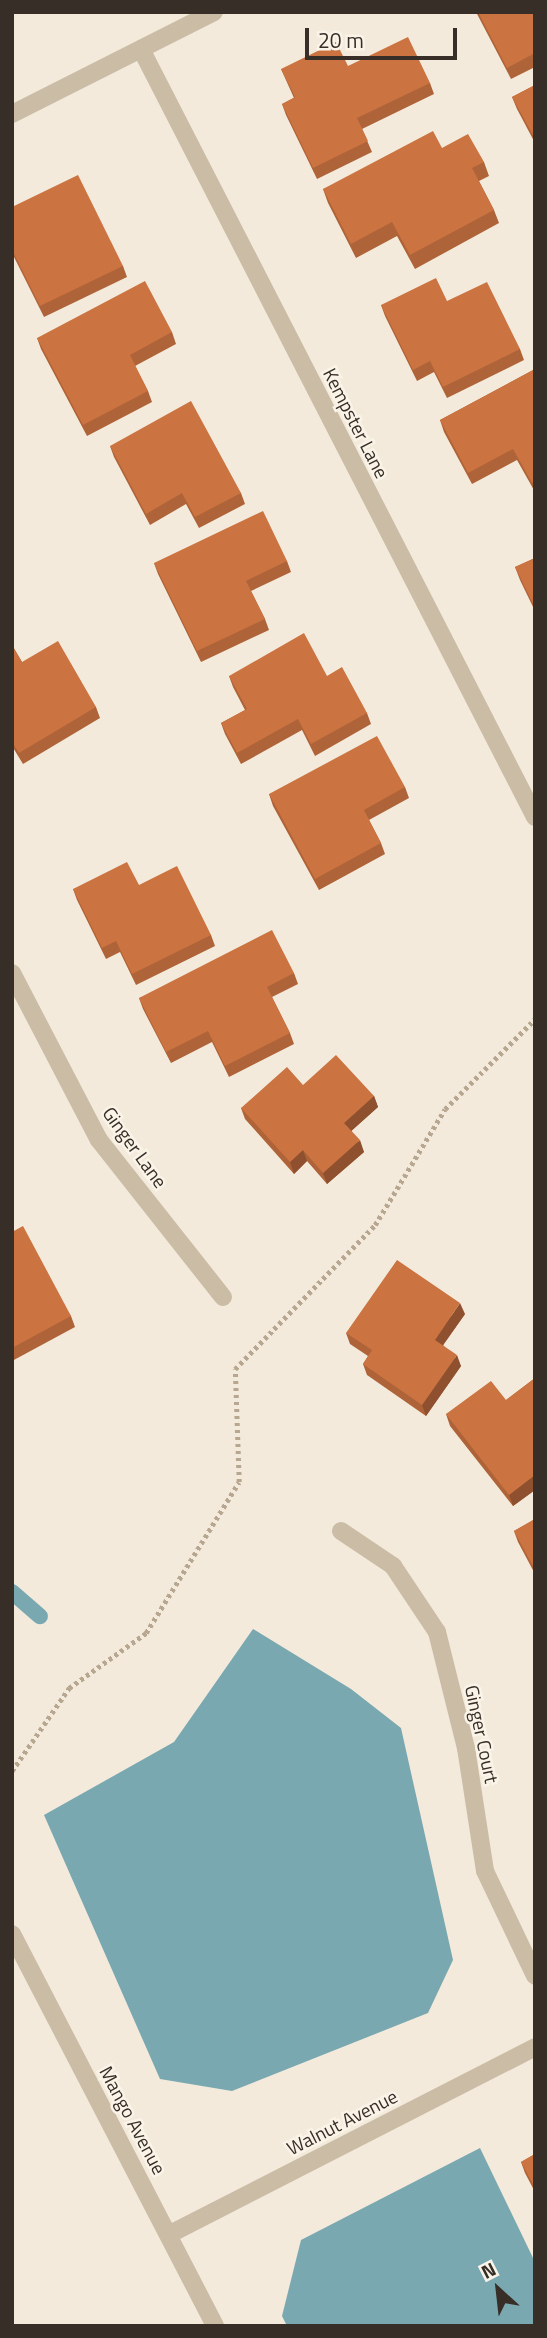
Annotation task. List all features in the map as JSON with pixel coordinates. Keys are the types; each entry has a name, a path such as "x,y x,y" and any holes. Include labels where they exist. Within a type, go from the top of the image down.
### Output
{"street":[{"path":"12,114 214,12"},
{"name":"Kempster Lane","path":"141,49 535,817"},
{"name":"Ginger Lane","path":"12,973 99,1140 223,1297"},
{"name":"Ginger Court","path":"341,1531 393,1566 437,1632 466,1748 485,1871 535,1976"},
{"name":"Mango Avenue","path":"12,1934 170,2234 215,2326"},
{"name":"Walnut Avenue","path":"170,2234 535,2047"}],"path":[{"path":"12,1770 69,1688 146,1633 239,1482 235,1369 375,1225 445,1109 535,1019"}],"water":[{"path":"253,1629 351,1689 401,1728 453,1960 428,2013 232,2091 160,2079 44,1815 174,1742"},
{"path":"480,2148 535,2262 535,2326 287,2326 282,2316 301,2240"}],"building":[{"path":"478,12 535,12 535,53 507,68"},
{"path":"408,37 430,83 357,118 368,141 313,168 282,104 295,97 281,69 336,42 348,66"},
{"path":"535,85 535,139 512,97"},
{"path":"433,131 442,148 468,134 484,162 472,168 494,210 410,255 392,222 351,244 323,189"},
{"path":"78,175 123,266 40,306 12,250 12,207"},
{"path":"436,278 447,301 487,282 520,349 443,387 430,361 413,370 381,305"},
{"path":"145,281 172,332 130,355 148,391 83,425 37,338"},
{"path":"535,369 535,482 532,483 513,449 468,473 440,420"},
{"path":"191,401 241,493 195,517 182,493 146,514 110,446"},
{"path":"263,511 287,561 246,581 265,619 197,651 154,563"},
{"path":"535,558 535,608 515,567"},
{"path":"304,633 327,676 342,667 367,713 311,744 298,719 237,753 221,723 247,709 229,676"},
{"path":"58,641 96,707 19,753 12,742 12,645 22,662"},
{"path":"377,736 405,787 364,810 381,843 315,879 269,794"},
{"path":"127,862 139,885 177,866 211,935 132,974 116,941 102,948 73,889"},
{"path":"272,930 294,973 267,987 290,1033 225,1066 208,1031 166,1052 139,998"},
{"path":"336,1055 374,1096 344,1123 360,1140 323,1173 303,1150 290,1162 241,1108 287,1067 303,1085"},
{"path":"23,1226 71,1316 12,1348 12,1232"},
{"path":"397,1260 460,1303 435,1340 457,1355 422,1405 363,1364 372,1350 346,1333"},
{"path":"535,1378 535,1475 509,1495 446,1414 491,1381 506,1400"},
{"path":"535,1519 535,1570 514,1531"},
{"path":"535,2154 535,2188 521,2162"}],"waterway":[{"path":"12,1592 40,1616"}]}
